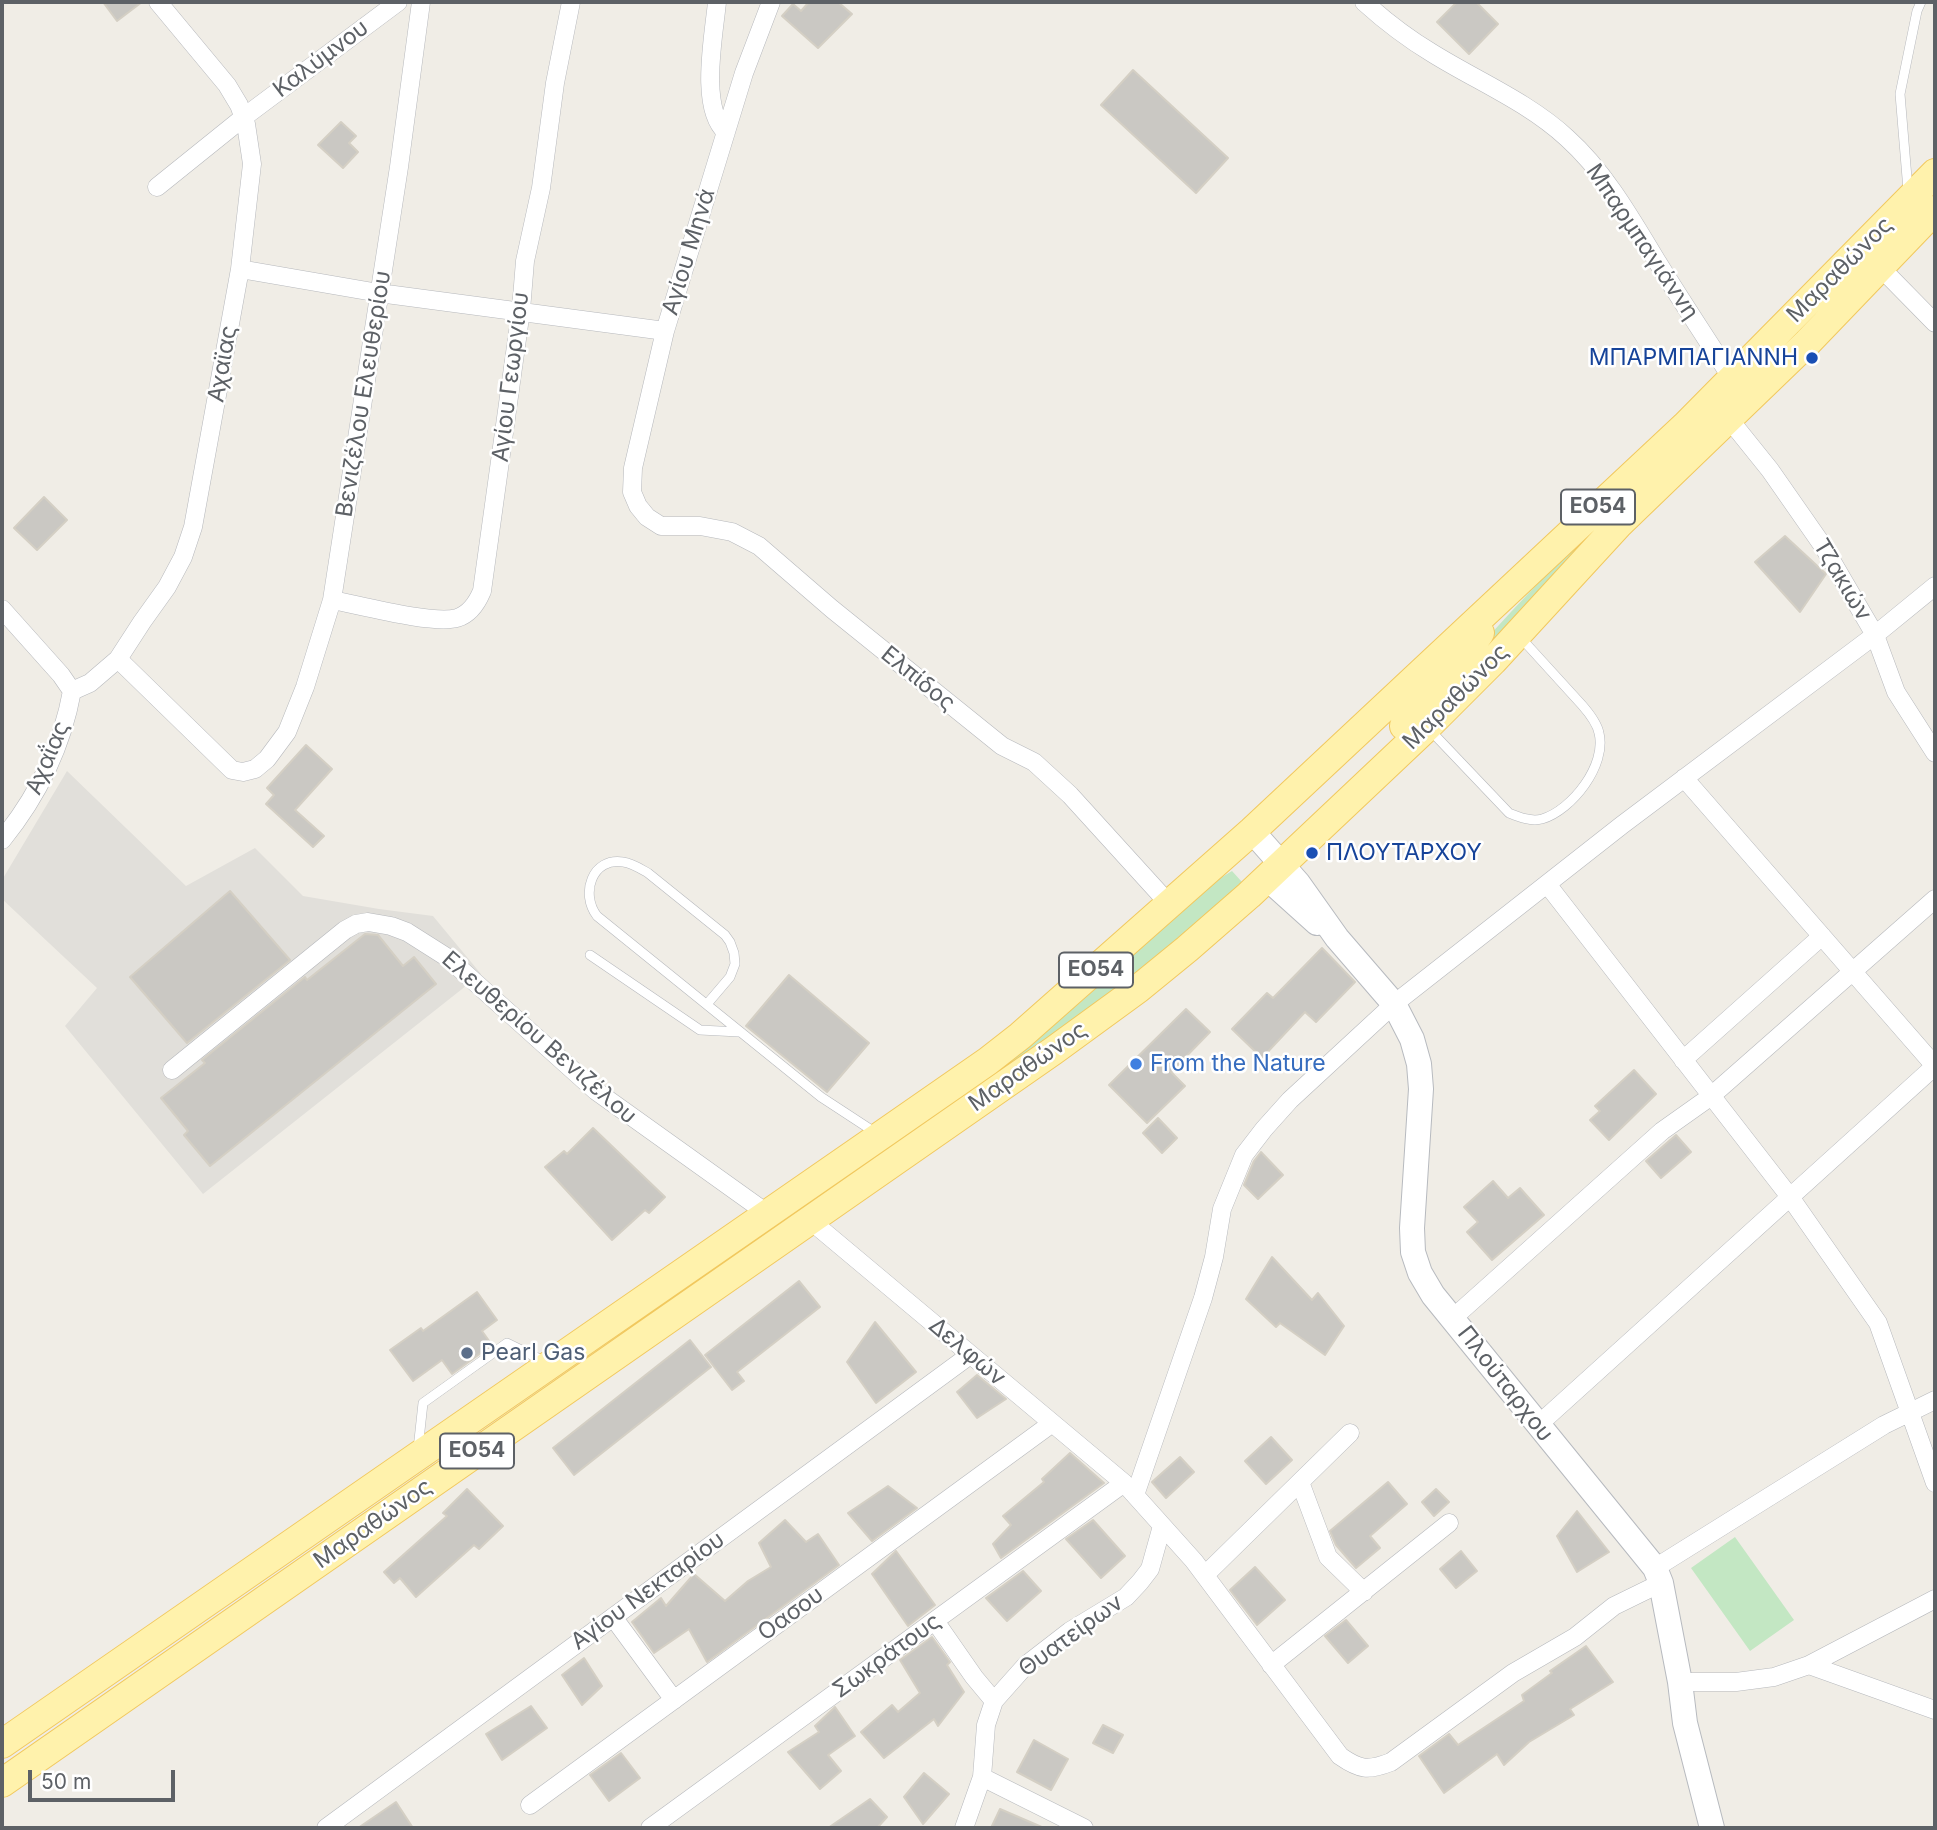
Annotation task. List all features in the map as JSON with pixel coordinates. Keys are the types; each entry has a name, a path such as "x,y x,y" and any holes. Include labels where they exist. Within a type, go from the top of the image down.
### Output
{"main road":[{"name":"Μαραθώνος","path":"2,1783 811,1221 1129,996 1187,949 1267,856 1504,594 1732,380 1935,173"},
{"name":"Μαραθώνος","path":"2,1744 988,1061 1170,905 1267,856 1427,727 1518,634 1618,525 1729,419 1935,210"},
{"path":"2,1721 33,1723"}],"street":[{"name":"Καλύμνου","path":"156,187 244,117 398,2"},
{"name":"Βενιζέλου Ελευθερίου","path":"118,659 227,766 243,772 255,769 267,759 287,732 305,687 332,600 399,167 421,2"},
{"name":"Αγίου Γεωργίου","path":"332,600 440,620 463,616 476,603 482,591 526,261 541,188 555,83 571,2"},
{"path":"717,2 711,95 715,117 726,132"},
{"name":"Αγίου Μηνά","path":"638,506 632,492 631,477 665,331 744,73 771,2"},
{"name":"Μπαρμπαγιάννη","path":"1364,2 1422,47 1495,88 1548,122 1567,138 1586,158 1632,220 1732,380"},
{"name":"Αχαϊας","path":"70,700 118,659 172,580 190,536 240,269 252,164 244,117 227,85 161,3"},
{"path":"1880,267 1935,323"},
{"path":"240,269 379,293 665,331"},
{"name":"Τζακιών","path":"1729,419 1770,470 1824,546 1875,635 1896,692 1935,753"},
{"name":"Ελπίδος","path":"638,506 647,517 661,526 713,528 732,532 759,546 832,609 1002,746 1034,762 1070,795 1170,905"},
{"path":"1130,1489 1203,1298 1214,1257 1222,1209 1244,1155 1290,1100 1394,1004 1935,586"},
{"path":"2,609 61,675 70,700"},
{"name":"Αχαΐας","path":"2,840 32,799 49,766 70,700"},
{"path":"1538,1425 1935,1066 1684,778"},
{"name":"Πλούταρχου","path":"1267,856 1316,905 1337,938 1394,1004 1412,1039 1421,1076 1413,1252 1425,1283 1658,1576 1680,1682 1685,1723 1712,1828"},
{"path":"1548,884 1790,1198 1878,1322 1935,1483"},
{"path":"1452,1318 1662,1130 1710,1097 1935,899"},
{"name":"Ελευθερίου Βενιζέλου","path":"172,1070 345,930 368,922 391,926 407,932 448,958 596,1091 768,1214"},
{"path":"1683,1060 1822,936"},
{"name":"Δελφών","path":"811,1221 1130,1489 1205,1575 1340,1756 1355,1767 1380,1766 1391,1762 1513,1673 1575,1637 1614,1606 1884,1425 1935,1400"},
{"name":"Αγίου Νεκταρίου","path":"326,1828 970,1355"},
{"name":"Οασου","path":"530,1805 1051,1424"},
{"path":"1205,1575 1350,1433"},
{"path":"1300,1482 1328,1557 1364,1592"},
{"name":"Σωκράτους","path":"650,1828 935,1621 1130,1489"},
{"path":"1271,1665 1449,1523"},
{"name":"Θυατείρων","path":"964,1828 982,1777 986,1725 994,1701 1026,1665 1070,1631 1133,1590 1150,1569 1162,1526"},
{"path":"1680,1682 1735,1682 1774,1677 1809,1665 1935,1599"},
{"path":"613,1617 674,1700"},
{"path":"935,1621 974,1678 994,1701"},
{"path":"1809,1665 1935,1710"},
{"path":"982,1777 1084,1828"}],"lane":[{"path":"1908,201 1900,94 1921,2"},
{"path":"1427,727 1509,813 1525,819 1540,820 1558,811 1577,794 1595,769 1601,750 1599,732 1582,705 1518,634"},
{"path":"707,1004 730,978 735,964 734,953 725,935 637,867 622,862 608,863 595,873 589,884 588,901 597,916 821,1097 880,1136"},
{"path":"590,955 700,1030 739,1032"},
{"path":"418,1456 423,1403 507,1343 551,1364"}],"shaded area":[{"path":"67,771 186,886 255,848 303,896 433,916 481,974 203,1194 65,1026 97,988 2,899 2,880"}],"green space":[{"path":"1594,528 1597,532 1445,696 1441,692 1477,649 1534,587"},
{"path":"1232,871 1242,882 1157,959 994,1077 992,1073 1082,1001 1212,883"},
{"path":"1735,1537 1794,1620 1750,1651 1691,1568"}],"building":[{"path":"103,2 142,2 117,21"},
{"path":"809,2 838,2 852,14 818,48 782,16 793,4 801,11"},
{"path":"1457,2 1476,2 1498,24 1469,54 1437,22"},
{"path":"1133,70 1228,158 1196,193 1101,105"},
{"path":"341,122 356,136 349,143 358,152 343,168 318,145"},
{"path":"44,497 67,520 37,550 14,528"},
{"path":"1785,536 1826,574 1800,612 1755,562"},
{"path":"306,745 332,769 295,810 324,836 313,847 266,804 274,795 267,788"},
{"path":"230,891 290,960 187,1043 130,977"},
{"path":"365,934 378,935 403,966 414,957 436,984 210,1166 184,1135 188,1131 161,1098 205,1063 202,1060 305,977 307,980"},
{"path":"1322,948 1355,982 1316,1022 1305,1012 1262,1058 1232,1029 1267,993 1273,998"},
{"path":"789,975 869,1043 827,1092 746,1026"},
{"path":"1186,1009 1210,1032 1171,1072 1185,1086 1147,1123 1109,1085"},
{"path":"1634,1070 1656,1094 1609,1140 1590,1120 1600,1111 1595,1106"},
{"path":"1158,1118 1177,1138 1162,1153 1143,1133"},
{"path":"593,1128 665,1197 649,1213 645,1210 612,1240 545,1167 564,1151 567,1154"},
{"path":"1676,1135 1691,1152 1661,1178 1646,1161"},
{"path":"1261,1152 1283,1175 1258,1199 1244,1185 1254,1161"},
{"path":"1493,1181 1508,1198 1520,1188 1544,1215 1492,1260 1467,1232 1478,1222 1464,1207"},
{"path":"1272,1257 1312,1300 1318,1293 1344,1326 1325,1355 1280,1323 1276,1327 1246,1299"},
{"path":"799,1281 820,1307 737,1372 744,1381 732,1390 705,1355"},
{"path":"477,1292 497,1320 482,1331 492,1345 452,1374 442,1360 413,1381 390,1350 421,1328 423,1331"},
{"path":"875,1322 916,1372 876,1403 847,1362"},
{"path":"690,1340 711,1367 574,1475 553,1448"},
{"path":"977,1375 1006,1399 977,1418 957,1392"},
{"path":"1271,1437 1292,1460 1266,1484 1245,1461"},
{"path":"1070,1453 1104,1483 1001,1558 993,1544 1011,1525 1003,1516 1044,1482 1042,1479"},
{"path":"1180,1457 1194,1472 1166,1498 1152,1482"},
{"path":"1388,1482 1407,1504 1370,1536 1380,1548 1356,1568 1336,1545 1330,1531"},
{"path":"888,1486 917,1508 872,1541 848,1513"},
{"path":"467,1489 503,1526 479,1549 474,1545 416,1597 400,1578 394,1583 384,1572 447,1516 443,1513"},
{"path":"1436,1489 1449,1502 1434,1516 1422,1502"},
{"path":"1577,1511 1609,1552 1577,1572 1557,1536"},
{"path":"785,1520 806,1542 818,1534 839,1565 707,1662 689,1629 654,1653 632,1622 661,1598 666,1606 694,1574 725,1601 748,1581 771,1567 759,1543"},
{"path":"1093,1520 1125,1556 1101,1578 1066,1539"},
{"path":"896,1551 935,1605 908,1626 872,1574"},
{"path":"1461,1551 1477,1571 1456,1588 1440,1569"},
{"path":"1255,1567 1285,1600 1257,1625 1230,1590"},
{"path":"1023,1571 1041,1591 1007,1621 986,1598"},
{"path":"1346,1620 1368,1646 1348,1663 1325,1636"},
{"path":"932,1637 950,1662 947,1665 964,1692 938,1726 934,1719 884,1758 861,1732 892,1705 898,1712 920,1693 900,1660"},
{"path":"1586,1646 1613,1682 1570,1709 1574,1715 1529,1742 1504,1765 1497,1754 1444,1793 1419,1756 1449,1734 1458,1745 1524,1701 1522,1695"},
{"path":"584,1658 602,1686 582,1705 562,1675"},
{"path":"531,1706 547,1728 502,1760 486,1734"},
{"path":"835,1707 855,1736 828,1755 841,1771 820,1789 788,1752 819,1732 815,1726"},
{"path":"1103,1725 1123,1735 1113,1753 1093,1743"},
{"path":"1034,1740 1068,1759 1051,1790 1017,1772"},
{"path":"621,1753 640,1778 609,1801 590,1775"},
{"path":"924,1773 949,1794 923,1824 904,1797"},
{"path":"870,1799 887,1817 877,1828 828,1828"},
{"path":"396,1802 413,1828 358,1828"},
{"path":"1000,1809 1044,1828 991,1828"}],"place":[{"name":"ΜΠΑΡΜΠΑΓΙΑΝΝΗ","path":"1812,358"},
{"name":"ΠΛΟΥΤΑΡΧΟΥ","path":"1312,853"},
{"name":"From the Nature","path":"1136,1064"},
{"name":"Pearl Gas","path":"467,1353"}]}
